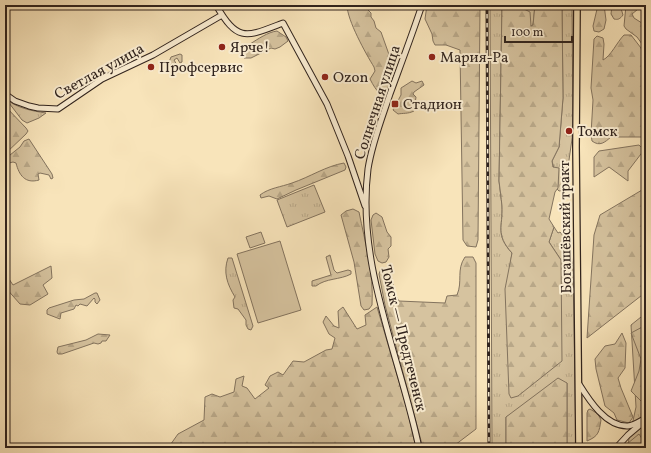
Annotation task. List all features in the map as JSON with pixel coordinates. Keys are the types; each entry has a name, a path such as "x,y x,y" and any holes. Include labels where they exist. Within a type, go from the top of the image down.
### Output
{"main road":[{"name":"Богашёвский тракт","path":"577,5 576,146 579,448"}],"street":[{"path":"216,5 231,28 237,32 245,34 260,32 283,24 327,104 348,156 366,209"},
{"name":"Солнечная улица","path":"366,209 371,154 384,112 422,5"},
{"name":"Светлая улица","path":"5,94 28,106 45,109 58,109 102,79 153,55 222,15"},
{"name":"Томск — Предтеченск","path":"366,209 374,270 381,306 419,448"},
{"path":"579,384 589,399 606,417 628,429 628,435"},
{"path":"579,401 585,398 589,399"},
{"path":"621,425 628,426 646,419"},
{"path":"616,448 646,419"}],"green space":[{"path":"347,5 363,5 371,13 371,17 376,28 381,32 392,63 387,71 390,80 388,87 385,93 381,95 370,79 375,71 374,67 353,28"},
{"path":"427,5 480,5 478,240 476,247 467,246 463,240 460,50 446,45 435,45 425,19"},
{"path":"490,5 502,5 499,181 502,206 501,230 503,241 512,253 510,266 561,260 549,242 554,227 570,244 573,270 576,448 567,448 567,383 506,417 506,448 492,448"},
{"path":"502,5 522,5 524,9 530,12 531,26 533,25 535,5 562,5 563,98 559,147 552,161 553,167 559,168 558,188 555,192 549,219 554,227 549,242 561,260 562,361 518,396 511,398 509,394 505,289 512,253 503,241 501,230 502,206 499,181"},
{"path":"522,5 535,5 533,25 530,26"},
{"path":"562,5 572,5 573,132 569,160 566,171 564,172 564,180 568,181 569,190 559,191 557,189 558,183 552,161 559,147 563,98"},
{"path":"598,5 604,5 606,20 604,29 599,32 594,31 593,26"},
{"path":"612,5 620,5 623,15 619,19 614,19 611,14"},
{"path":"626,5 643,5 632,14 634,18 645,25 646,45 642,44 637,37 624,26"},
{"path":"277,31 286,37 288,41 280,47 275,49 271,48 251,58 244,58 239,53 243,48 250,49 250,44 260,38"},
{"path":"624,35 631,35 641,48 643,55 646,71 644,91 646,97 646,117 644,118 646,124 646,134 642,137 611,137 598,144 592,141 591,134 593,100 591,88 594,39 597,36 603,38 603,60 609,55"},
{"path":"180,54 182,55 182,62 180,63 177,58 174,60 177,65 170,65 169,62 171,57"},
{"path":"412,81 416,83 422,81 424,85 413,94 416,97 414,111 398,114 393,110 401,95 401,88"},
{"path":"6,99 20,107 46,113 27,123 22,120"},
{"path":"5,106 28,131 5,154"},
{"path":"29,139 52,174 53,178 51,179 49,175 40,173 38,174 39,180 26,180 21,175 16,163 13,162 5,164 5,159 20,147 24,141"},
{"path":"639,145 644,150 628,171 628,181 609,167 594,177 594,157 599,151"},
{"path":"344,163 346,167 345,170 277,199 269,196 261,198 260,195 267,191 299,181 337,164"},
{"path":"314,185 325,212 287,227 277,200"},
{"path":"642,190 646,192 646,292 587,338 594,235 600,215"},
{"path":"353,209 359,212 372,282 372,305 369,309 364,310 361,306 354,262 341,215 346,211"},
{"path":"376,213 382,217 387,232 391,237 391,246 388,249 389,257 386,262 382,263 378,261 375,254 371,220 373,215"},
{"path":"564,217 569,220 569,233 566,234 563,226"},
{"path":"261,232 265,243 250,248 246,237"},
{"path":"280,241 301,310 258,323 237,254"},
{"path":"330,255 334,270 337,273 348,270 351,271 351,274 312,286 312,281 331,275 326,257"},
{"path":"465,257 473,257 476,263 476,429 451,448 423,448 385,305 379,274 381,269 388,269 399,301 445,303 447,296 457,295 460,285 461,266"},
{"path":"228,258 232,258 253,326 251,330 248,329 246,320 238,309 234,308 233,300 235,297 228,283 226,273"},
{"path":"51,266 52,278 43,285 48,294 30,305 20,304 5,287 5,273 13,285"},
{"path":"97,293 100,300 97,304 94,298 87,306 80,304 78,306 76,305 74,309 61,313 60,319 47,314 47,310 49,308 74,300 84,299"},
{"path":"343,307 357,329 366,325 365,315 377,307 407,409 416,448 168,448 178,434 204,420 205,397 212,394 220,397 234,392 236,379 244,376 242,386 247,388 255,399 269,388 265,385 270,376 278,372 283,375 293,361 304,362 326,350 332,349 335,338 329,334 323,322 326,316 334,326 339,328 338,311"},
{"path":"646,313 646,448 627,448 636,407 631,325"},
{"path":"646,325 645,409 642,402 631,391 639,371 641,359 631,333"},
{"path":"622,333 626,343 625,368 618,378 633,417 629,423 617,420 614,413 605,406 595,359 605,346 615,344"},
{"path":"98,334 110,335 106,341 102,341 98,344 94,343 62,354 58,354 57,352 58,347 86,340"},
{"path":"558,378 567,383 567,448 506,448 506,417"},
{"path":"590,409 598,414 601,420 598,433 587,441 587,413"},
{"path":"639,434 644,442 639,448 622,448"}],"railway":[{"path":"487,5 489,448"}],"place":[{"name":"Ярче!","path":"222,47"},
{"name":"Мария-Ра","path":"432,57"},
{"name":"Профсервис","path":"151,67"},
{"name":"Ozon","path":"325,77"},
{"name":"Стадион","path":"395,104"},
{"name":"Томск","path":"569,131"}]}
